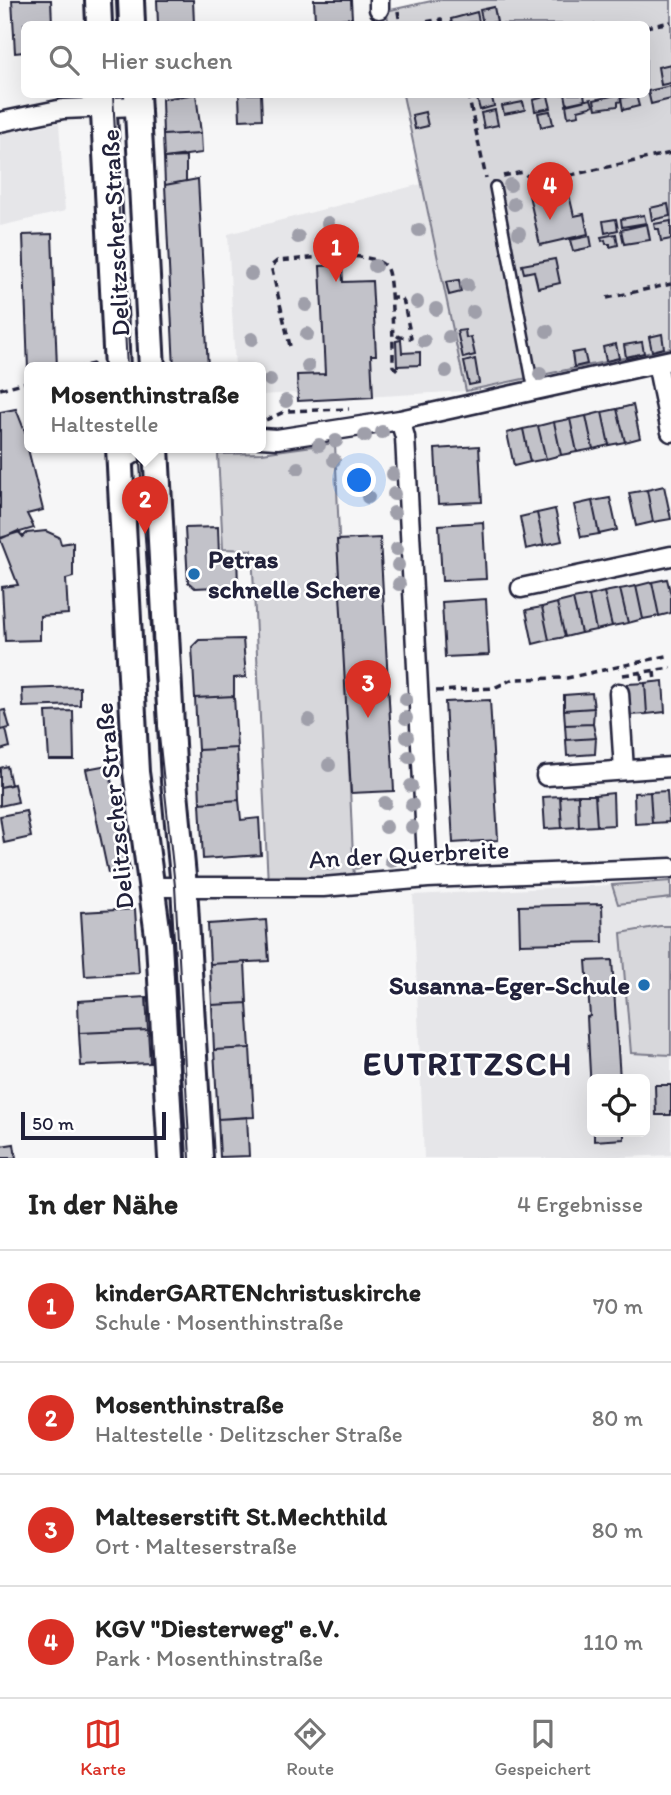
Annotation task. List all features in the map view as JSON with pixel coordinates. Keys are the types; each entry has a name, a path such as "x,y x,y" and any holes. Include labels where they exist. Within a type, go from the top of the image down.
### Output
{"main road":[{"path":"98,0 99,21"},
{"path":"131,0 132,21"},
{"name":"Delitzscher Straße","path":"137,100 152,362"},
{"name":"Delitzscher Straße","path":"103,101 117,362"},
{"path":"156,453 173,768 184,887 200,1158"},
{"name":"Delitzscher Straße","path":"119,456 135,758 159,943 171,1158"}],"street":[{"path":"0,122 103,101 137,100"},
{"path":"266,438 352,429 400,420 664,362 671,432"},
{"path":"400,420 405,437 428,878"},
{"path":"521,588 671,556"},
{"path":"617,677 624,770"},
{"path":"545,775 671,767"},
{"name":"An der Querbreite","path":"151,887 323,887 428,878 671,869"}],"lane":[{"path":"495,187 534,391"}],"path":[{"path":"650,26 671,22"},
{"path":"469,98 486,179 495,187 499,177 523,172 535,183 671,153"},
{"path":"290,346 271,266 277,261 360,256 378,260 386,268 393,366 401,373"},
{"path":"607,298 671,284"},
{"path":"390,298 401,298 404,303 411,338 399,337 392,332"},
{"path":"0,389 24,383"},
{"path":"266,421 286,411 349,408 352,429"},
{"path":"617,677 671,655"},
{"path":"431,691 495,688 513,679 617,677 671,668"},
{"path":"654,671 654,682"},
{"path":"641,673 642,683"}],"shaded area":[{"path":"436,0 671,0 671,348 466,391 404,98 650,98 650,21 388,21 386,11"},
{"path":"59,123 65,211 0,226 0,134"},
{"path":"421,184 466,391 298,401 297,393 266,395 266,362 235,362 228,234"},
{"path":"335,443 354,880 268,884 252,550 223,549 218,454 266,452"},
{"path":"671,881 671,898 618,904 612,885"},
{"path":"610,885 615,891 671,887 671,1155 603,1158 424,1158 413,895"},
{"path":"671,926 671,1055 631,1053 621,933"}],"building":[{"path":"12,0 51,0 52,21 21,21 21,52 15,53"},
{"path":"157,0 193,0 194,21 158,21"},
{"path":"314,0 351,0 352,18 315,21"},
{"path":"494,7 497,21 482,21 480,10"},
{"path":"477,12 479,21 451,21"},
{"path":"671,64 671,83 661,85 658,67"},
{"path":"671,86 671,99 651,104 650,91"},
{"path":"197,98 201,133 163,135 162,99"},
{"path":"239,98 261,98 262,119 240,120"},
{"path":"477,98 492,98 494,106 480,110"},
{"path":"548,98 551,108 535,111 533,100"},
{"path":"566,98 585,98 585,100 567,104"},
{"path":"621,98 621,101 618,106 596,109 594,100"},
{"path":"621,98 637,98 639,106 623,110"},
{"path":"591,99 593,105 578,110 579,115 568,117 566,105"},
{"path":"523,102 525,110 504,114 502,106"},
{"path":"495,110 498,125 484,128 481,113"},
{"path":"550,111 553,124 541,127 538,113"},
{"path":"425,112 428,126 415,129 412,115"},
{"path":"201,133 202,153 164,158 163,135"},
{"path":"186,157 186,181 165,185 164,158"},
{"path":"198,179 208,362 174,362 165,185"},
{"path":"567,186 574,216 584,214 588,234 540,245 529,195"},
{"path":"668,204 670,216 652,220 650,208"},
{"path":"644,215 646,223 622,227 621,219"},
{"path":"616,219 618,230 605,233 603,221"},
{"path":"671,221 671,239 661,241 659,229 655,229 654,224"},
{"path":"647,224 650,240 624,244 621,230"},
{"path":"52,234 57,362 28,362 23,235"},
{"path":"616,234 618,245 610,247 605,240 602,241 601,237"},
{"path":"590,236 592,247 573,251 570,240"},
{"path":"555,259 560,283 538,288 534,271 524,273 522,265"},
{"path":"342,265 343,282 372,281 376,355 371,355 373,397 298,401 297,375 325,374 320,266"},
{"path":"459,280 461,292 449,295 446,282"},
{"path":"465,330 466,338 471,337 475,355 463,358 457,331"},
{"path":"662,334 664,348 652,351 649,337"},
{"path":"401,340 402,353 420,352 420,365 397,366 396,341"},
{"path":"642,342 644,353 626,357 624,345"},
{"path":"616,344 619,358 606,361 603,347"},
{"path":"584,351 587,364 574,367 572,353"},
{"path":"475,359 479,383 469,385 464,362"},
{"path":"633,405 640,438 625,442 617,409"},
{"path":"16,409 24,429 24,453 29,453 43,510 27,514 34,528 0,538 0,412"},
{"path":"617,409 625,442 609,445 602,412"},
{"path":"602,412 609,445 593,449 586,416"},
{"path":"586,416 593,449 577,452 570,419"},
{"path":"570,419 577,452 561,455 554,422"},
{"path":"554,422 561,455 546,459 538,426"},
{"path":"538,426 546,459 530,462 523,429"},
{"path":"523,429 530,462 514,466 507,433"},
{"path":"479,446 482,502 438,504 435,449"},
{"path":"664,486 671,519 653,522 647,490"},
{"path":"647,490 653,522 636,526 629,493"},
{"path":"610,498 617,530 599,534 592,501"},
{"path":"592,501 599,534 581,537 574,505"},
{"path":"555,509 562,541 544,545 537,513"},
{"path":"537,513 544,545 526,549 520,517"},
{"path":"483,522 486,579 442,581 439,525"},
{"path":"218,527 219,555 237,555 238,586 195,588 188,582 185,528"},
{"path":"18,531 23,537 27,533 46,531 59,537 61,544 73,542 73,577 66,579 68,614 40,616 40,640 5,641 2,587 18,585 0,539"},
{"path":"380,538 394,791 351,793 337,540"},
{"path":"667,579 671,595 671,613 659,616 652,582"},
{"path":"652,582 659,616 643,619 636,586"},
{"path":"636,586 643,619 628,623 620,589"},
{"path":"620,589 628,623 612,626 604,592"},
{"path":"604,592 612,626 596,630 589,596"},
{"path":"589,596 596,630 581,633 573,599"},
{"path":"486,599 489,655 445,657 442,602"},
{"path":"573,599 581,633 565,637 557,603"},
{"path":"557,603 565,637 549,640 542,607"},
{"path":"542,607 549,640 533,644 526,610"},
{"path":"243,639 246,677 234,678 234,696 195,698 192,647 199,640"},
{"path":"663,681 665,712 647,714 645,683"},
{"path":"645,683 647,714 629,715 627,684"},
{"path":"80,687 80,705 23,707 22,689"},
{"path":"592,693 594,708 564,710 564,695"},
{"path":"234,696 237,748 198,750 195,698"},
{"path":"490,700 498,840 453,843 445,702"},
{"path":"594,708 593,724 565,725 564,710"},
{"path":"5,710 10,728 0,730 0,711"},
{"path":"73,711 74,760 49,760 46,712"},
{"path":"593,724 596,738 566,740 565,725"},
{"path":"6,729 10,747 0,750 0,730"},
{"path":"596,738 595,754 567,756 566,740"},
{"path":"237,748 239,800 200,803 198,750"},
{"path":"108,765 130,870 108,873 86,769"},
{"path":"7,766 11,785 0,787 0,768"},
{"path":"14,784 18,802 0,806 0,787"},
{"path":"667,791 669,822 652,823 650,792"},
{"path":"650,792 652,823 635,824 634,793"},
{"path":"613,793 614,825 597,826 595,795"},
{"path":"578,795 595,795 597,826 579,827"},
{"path":"578,795 579,827 562,828 560,796"},
{"path":"560,796 562,828 545,829 543,797"},
{"path":"239,800 241,820 259,818 261,855 203,859 200,803"},
{"path":"26,811 31,837 4,843 0,816"},
{"path":"602,904 603,942 520,944 519,906"},
{"path":"135,909 139,973 85,976 81,912"},
{"path":"266,920 269,961 210,964 208,924"},
{"path":"612,960 620,1074 590,1074 586,961"},
{"path":"245,962 247,1003 212,1005 210,964"},
{"path":"146,997 148,1030 79,1033 78,1001"},
{"path":"247,1003 250,1048 214,1050 212,1005"},
{"path":"148,1030 150,1063 81,1066 79,1033"},
{"path":"250,1048 254,1117 218,1119 214,1050"},
{"path":"655,1085 671,1085 671,1115 656,1115"},
{"path":"247,1117 249,1156 220,1157 218,1119"},
{"path":"594,1137 624,1137 624,1139 594,1141"},
{"path":"14,1144 16,1158 0,1158 0,1146"}],"tram line":[{"path":"116,0 117,21"},
{"path":"113,98 127,362"},
{"path":"139,453 157,717 175,886 190,1158"}],"place":[{"name":"KGV \"Diesterweg\" e.V.","path":"550,220"},
{"name":"kinderGARTENchristuskirche","path":"336,282"},
{"name":"Mosenthinstraße","path":"145,534"},
{"name":"Petras schnelle Schere","path":"194,574"},
{"name":"Malteserstift St.Mechthild","path":"368,718"},
{"name":"Susanna-Eger-Schule","path":"644,985"}],"district":[{"name":"EUTRITZSCH","path":"468,1063"}]}
